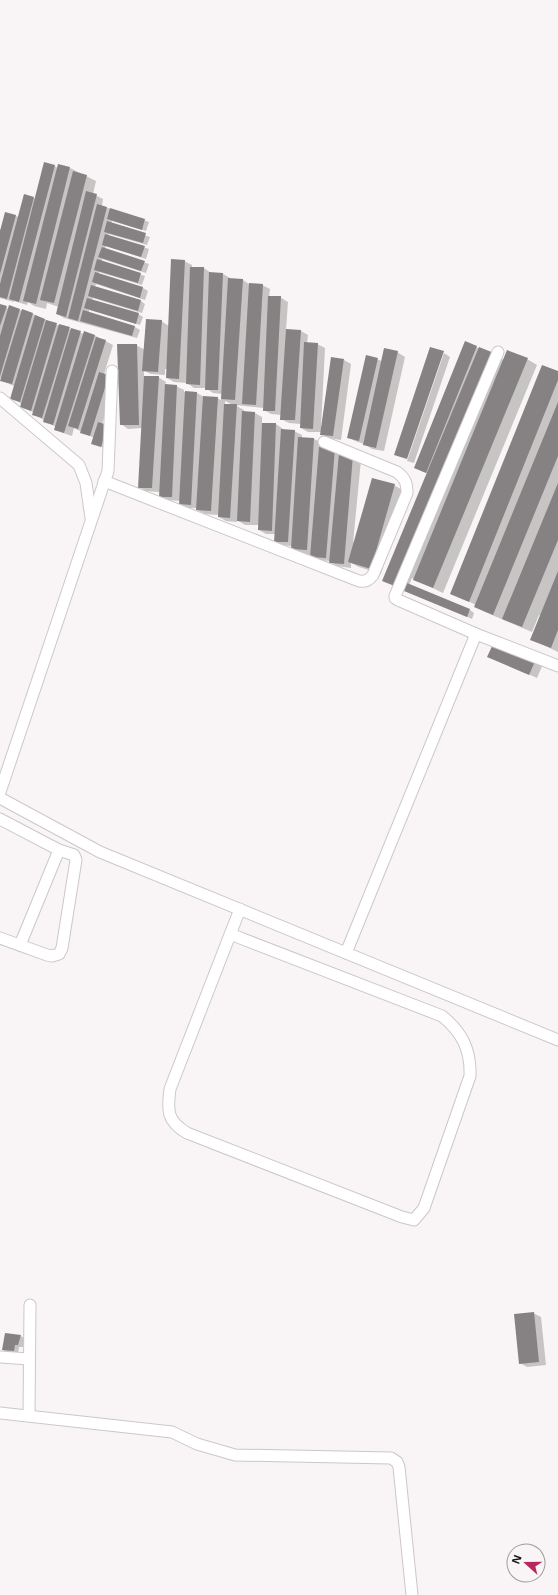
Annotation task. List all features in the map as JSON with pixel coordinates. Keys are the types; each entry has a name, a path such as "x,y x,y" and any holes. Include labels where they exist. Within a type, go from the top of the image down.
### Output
{"street":[{"path":"498,352 395,598 476,634 558,666"},
{"path":"0,792 104,481 108,461 112,371"},
{"path":"0,398 79,465 86,483 91,521"},
{"path":"104,481 364,582 369,580 373,575 407,493 407,484 404,477 397,472 324,442"},
{"path":"346,953 476,634"},
{"path":"0,798 100,852 558,1040"},
{"path":"0,819 59,850 74,855 76,860 62,952 52,956 0,938"},
{"path":"20,945 59,850"},
{"path":"230,934 442,1016 454,1025 466,1045 470,1063 470,1076 424,1208 414,1220 402,1217 187,1133 178,1128 170,1118 168,1105 170,1089 230,934 240,909"},
{"path":"29,1415 30,1305"},
{"path":"0,1357 29,1358"},
{"path":"0,1413 172,1432 197,1444 235,1455 391,1458 397,1462 400,1467 412,1595"}],"building":[{"path":"44,162 55,165 19,302 9,299"},
{"path":"58,164 70,167 36,304 23,301"},
{"path":"73,171 87,175 54,303 40,300"},
{"path":"86,191 97,194 66,317 56,314"},
{"path":"24,194 34,197 7,299 0,297 0,284"},
{"path":"97,204 107,207 78,321 68,318"},
{"path":"110,208 145,219 142,230 107,219"},
{"path":"5,212 16,215 0,274 0,231"},
{"path":"107,221 146,233 143,243 104,232"},
{"path":"105,234 145,246 141,257 102,245"},
{"path":"102,247 145,261 141,271 98,257"},
{"path":"97,259 141,273 138,283 94,270"},
{"path":"171,259 185,260 179,379 166,378"},
{"path":"190,267 204,267 200,385 186,384"},
{"path":"95,272 143,287 140,298 92,282"},
{"path":"209,272 223,273 218,390 205,390"},
{"path":"228,278 243,279 235,400 221,399"},
{"path":"249,283 263,284 256,405 242,404"},
{"path":"91,285 141,300 138,311 88,296"},
{"path":"268,296 281,296 275,411 263,411"},
{"path":"87,298 139,313 136,324 84,308"},
{"path":"0,304 7,306 0,326"},
{"path":"9,305 20,309 0,376 0,336"},
{"path":"22,309 33,313 12,384 0,381"},
{"path":"83,310 135,326 132,336 80,321"},
{"path":"35,315 45,319 20,402 10,399"},
{"path":"146,319 162,320 158,372 142,371"},
{"path":"46,320 57,323 31,411 20,407"},
{"path":"59,324 70,327 42,418 32,415"},
{"path":"71,328 81,331 53,425 43,422"},
{"path":"286,329 301,330 295,420 280,420"},
{"path":"84,331 95,335 64,433 54,430"},
{"path":"96,337 106,340 78,429 68,426"},
{"path":"465,341 477,346 426,473 414,468"},
{"path":"304,342 318,343 313,429 300,428"},
{"path":"117,344 137,344 139,425 120,425"},
{"path":"430,347 444,351 407,459 394,455"},
{"path":"479,347 494,353 397,587 382,581"},
{"path":"384,348 398,351 376,448 363,445"},
{"path":"507,350 528,358 433,588 413,580"},
{"path":"366,355 378,358 359,441 347,438"},
{"path":"331,357 344,359 333,436 320,435"},
{"path":"542,365 558,371 558,380 469,602 450,594"},
{"path":"99,372 109,375 90,436 80,433"},
{"path":"144,376 159,376 152,488 138,488"},
{"path":"165,384 177,385 172,497 159,497"},
{"path":"185,391 197,392 191,505 179,504"},
{"path":"203,396 218,397 211,511 196,510"},
{"path":"558,402 558,456 493,615 474,607"},
{"path":"224,404 237,404 230,518 218,517"},
{"path":"242,411 255,412 250,522 237,521"},
{"path":"98,422 108,425 101,447 91,444"},
{"path":"262,423 276,423 272,531 258,530"},
{"path":"281,429 295,430 288,542 274,542"},
{"path":"298,437 314,438 307,550 291,549"},
{"path":"319,447 335,448 326,558 310,557"},
{"path":"339,453 353,455 344,564 329,563"},
{"path":"372,478 395,484 371,569 348,562"},
{"path":"558,483 558,540 522,627 502,619"},
{"path":"558,571 558,630 551,648 530,640"},
{"path":"407,583 470,609 467,617 404,591"},
{"path":"494,642 536,659 529,675 487,657"},
{"path":"534,1312 539,1362 519,1364 514,1314"},
{"path":"5,1333 21,1335 18,1345 15,1345 14,1351 2,1350"}]}
